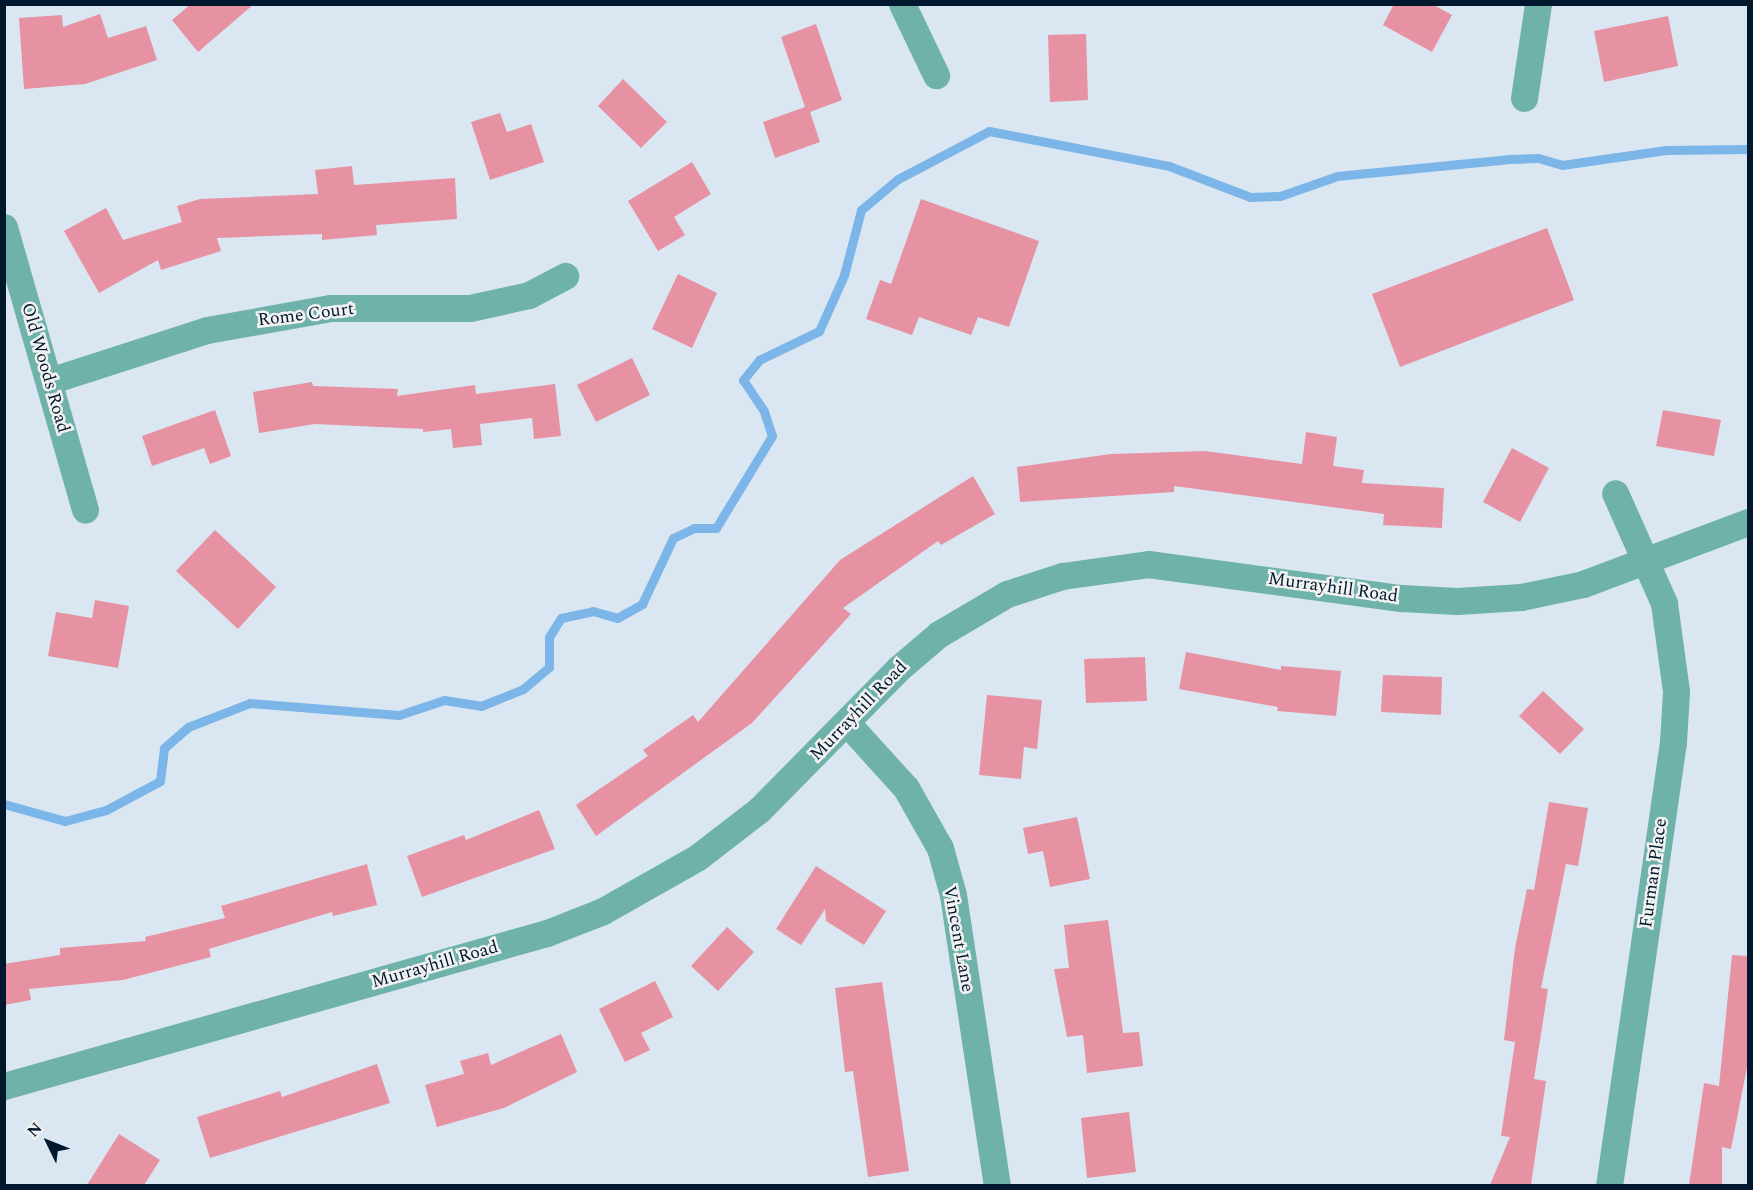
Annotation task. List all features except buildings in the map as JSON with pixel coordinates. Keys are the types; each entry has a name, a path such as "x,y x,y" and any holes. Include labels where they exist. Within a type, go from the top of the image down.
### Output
{"street":[{"path":"902,4 936,75"},
{"path":"1524,98 1538,4"},
{"name":"Old Woods Road","path":"4,227 85,510"},
{"name":"Rome Court","path":"49,381 207,330 331,308 470,308 529,295 565,276"},
{"name":"Furman Place","path":"1609,1185 1673,742 1676,691 1670,629 1646,563 1615,493"},
{"name":"Murrayhill Road","path":"4,1086 547,933 603,911 698,857 759,810 899,668 939,634 1007,594 1062,576 1119,566 1185,566 1401,598 1457,601 1521,597 1583,584 1646,563 1749,522"},
{"name":"Vincent Lane","path":"847,723 906,788 940,848 953,896 997,1185"}],"waterway":[{"path":"4,804 65,821 106,810 160,781 164,748 188,727 250,703 399,715 444,700 481,706 523,689 549,667 549,637 561,618 593,611 617,618 642,604 673,538 694,528 716,528 772,436 764,411 743,380 759,360 819,331 844,275 861,210 898,179 989,131 1169,166 1250,197 1280,196 1337,176 1510,159 1538,158 1562,165 1666,150 1748,149"}]}
